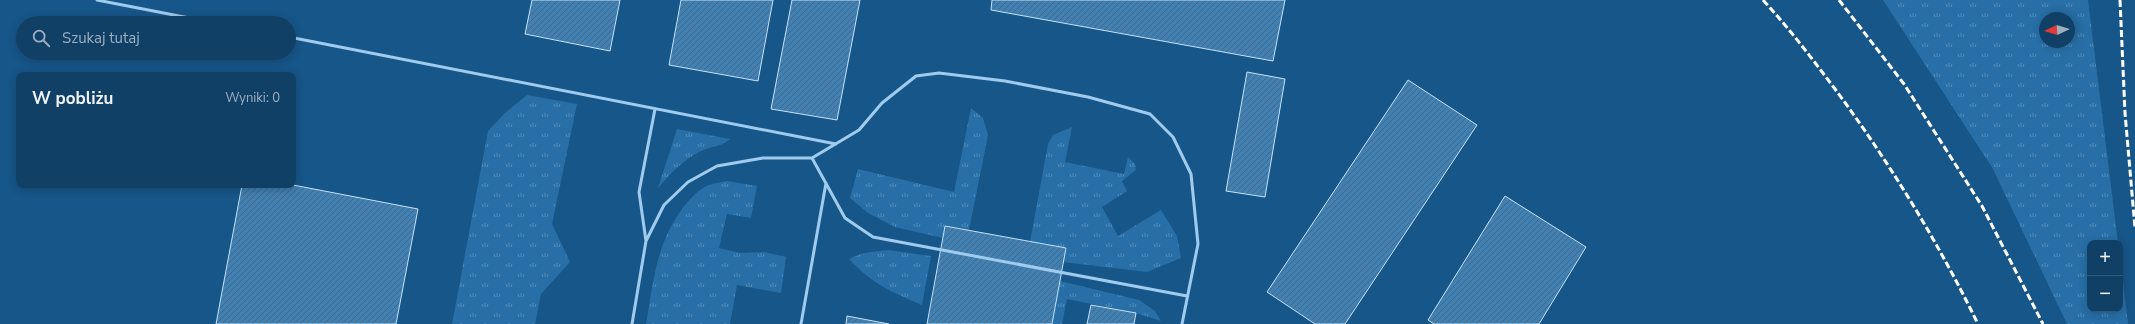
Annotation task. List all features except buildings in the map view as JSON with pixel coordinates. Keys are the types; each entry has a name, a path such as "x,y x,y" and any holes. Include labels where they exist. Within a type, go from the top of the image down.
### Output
{"lane":[{"path":"97,0 179,16"},
{"path":"296,38 836,144"},
{"path":"632,324 646,241 664,205 688,182 717,166 763,158 812,158 859,130 882,103 916,76 939,72 1005,81 1073,94 1150,114 1173,137 1191,174 1198,244 1182,324"},
{"path":"646,241 639,192 655,108"},
{"path":"812,158 845,218 873,237 1188,296"},
{"path":"801,324 826,183"}],"green space":[{"path":"1883,0 2088,0 2118,240 2087,240 2087,312 2123,312 2123,282 2128,324 2067,324 1993,169"},
{"path":"527,95 577,104 552,224 570,262 541,294 535,324 452,324 488,131 505,113"},
{"path":"971,108 983,118 988,135 969,230 943,238 895,227 868,213 850,198 858,169 954,192"},
{"path":"1072,127 1065,162 1124,174 1128,157 1135,164 1136,170 1122,181 1127,191 1102,207 1118,236 1161,210 1177,236 1181,258 1147,272 1063,262 1030,242 1048,144 1053,135"},
{"path":"677,129 730,139 724,144 705,149 689,158 658,188"},
{"path":"727,181 757,186 751,218 727,214 719,248 740,253 764,252 786,257 781,293 737,285 730,324 646,324 657,264 666,237 673,223 682,209 697,192 709,185"},
{"path":"888,250 931,256 922,305 900,296 874,281 849,259 863,253"},
{"path":"1060,281 1139,300 1155,311 1161,321 1136,313 1067,299 1062,324 1052,324"}],"railway":[{"path":"1763,0 1815,63 1873,142 1929,231 1978,324"},
{"path":"1839,0 1904,84 1982,206 2043,324"},
{"path":"2120,0 2125,113 2135,228"}]}
